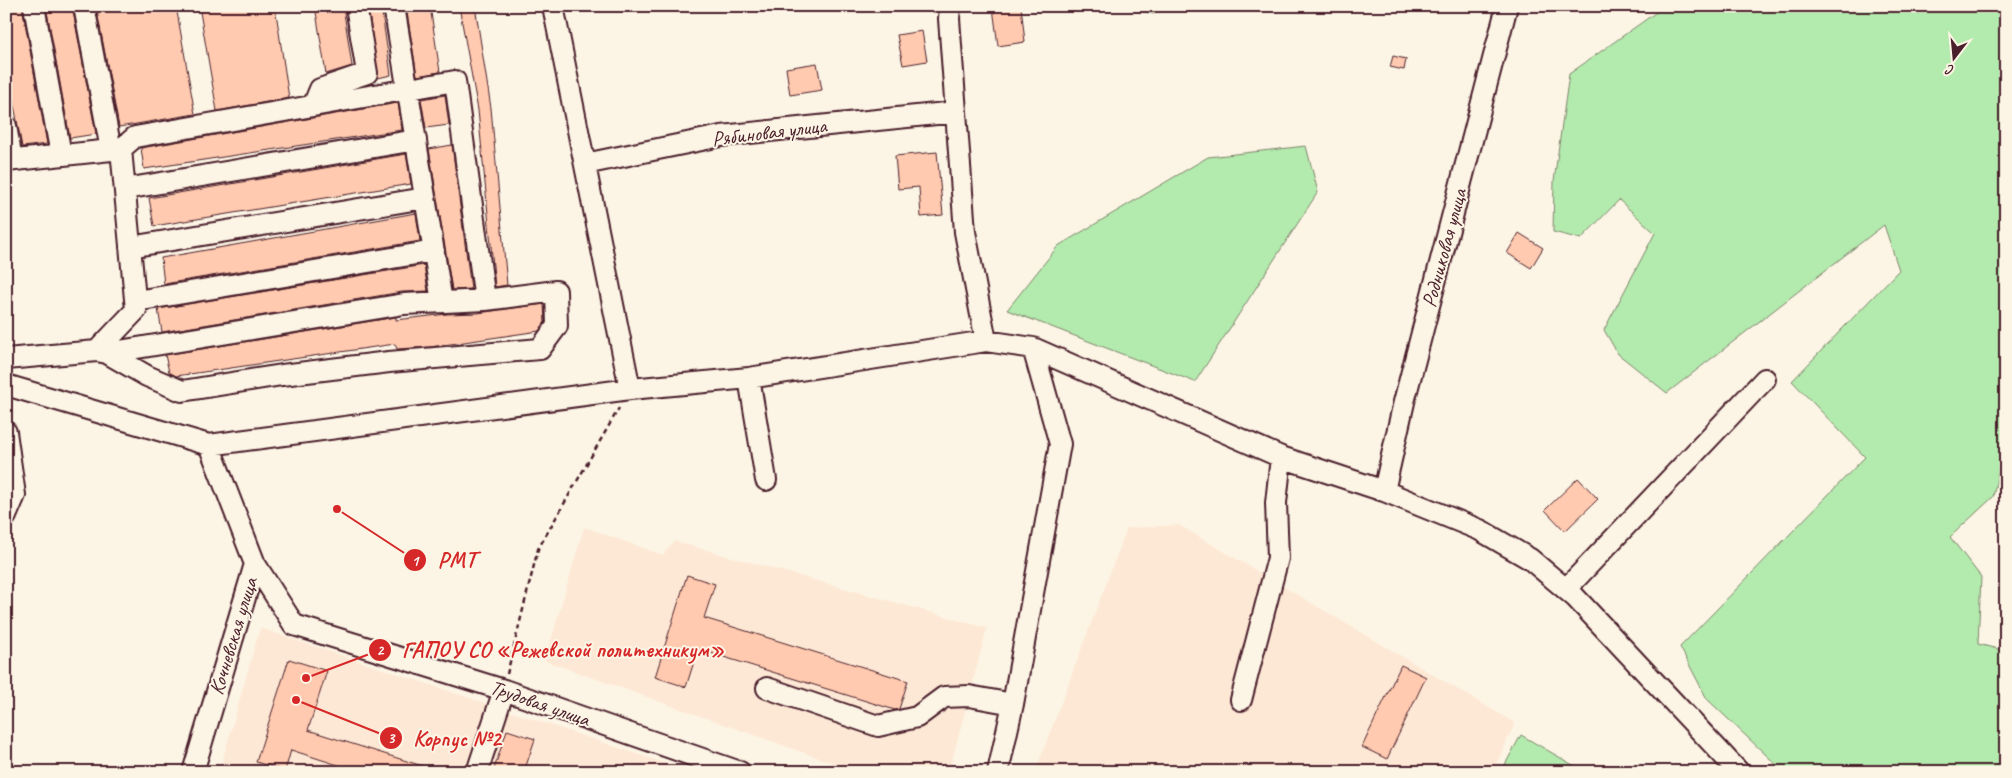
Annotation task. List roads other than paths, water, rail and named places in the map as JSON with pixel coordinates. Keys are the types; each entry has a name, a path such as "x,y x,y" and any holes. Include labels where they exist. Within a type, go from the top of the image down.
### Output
{"street":[{"path":"34,6 61,155"},
{"path":"84,6 125,189 136,301 136,310 102,352"},
{"path":"313,106 320,89 367,73 356,6"},
{"path":"394,6 442,302"},
{"path":"553,6 630,389"},
{"path":"950,6 948,19 965,232 986,341"},
{"name":"Родниковая улица","path":"1384,491 1404,402 1508,6"},
{"path":"6,126 9,160 116,150 135,137 455,81 485,300"},
{"name":"Рябиновая улица","path":"585,164 720,136 956,112"},
{"path":"125,189 416,140"},
{"path":"130,247 425,198"},
{"path":"136,301 434,251"},
{"path":"6,360 102,352 404,304 485,300 556,291 557,326 540,349 388,362 182,390 147,376 102,352"},
{"path":"6,385 209,445 630,389 749,378 986,341 1033,348 1281,457 1384,491 1480,530 1530,559 1566,589 1739,772"},
{"path":"998,772 1013,704 1060,444 1033,348"},
{"path":"749,378 766,480"},
{"path":"1566,589 1765,379"},
{"path":"6,432 15,496 6,516"},
{"name":"Кочневская улица","path":"192,772 255,564 209,445"},
{"path":"1241,700 1278,558 1276,503 1281,457"},
{"name":"Трудовая улица","path":"255,564 294,625 504,690 740,772"},
{"path":"767,688 878,726 917,717 944,696 969,696 1013,704"},
{"path":"477,772 504,690"}],"place":[{"name":"РМТ","path":"337,509"},
{"name":"ГАПОУ СО «Режевской политехникум»","path":"306,678"},
{"name":"Корпус №2","path":"296,700"}]}
